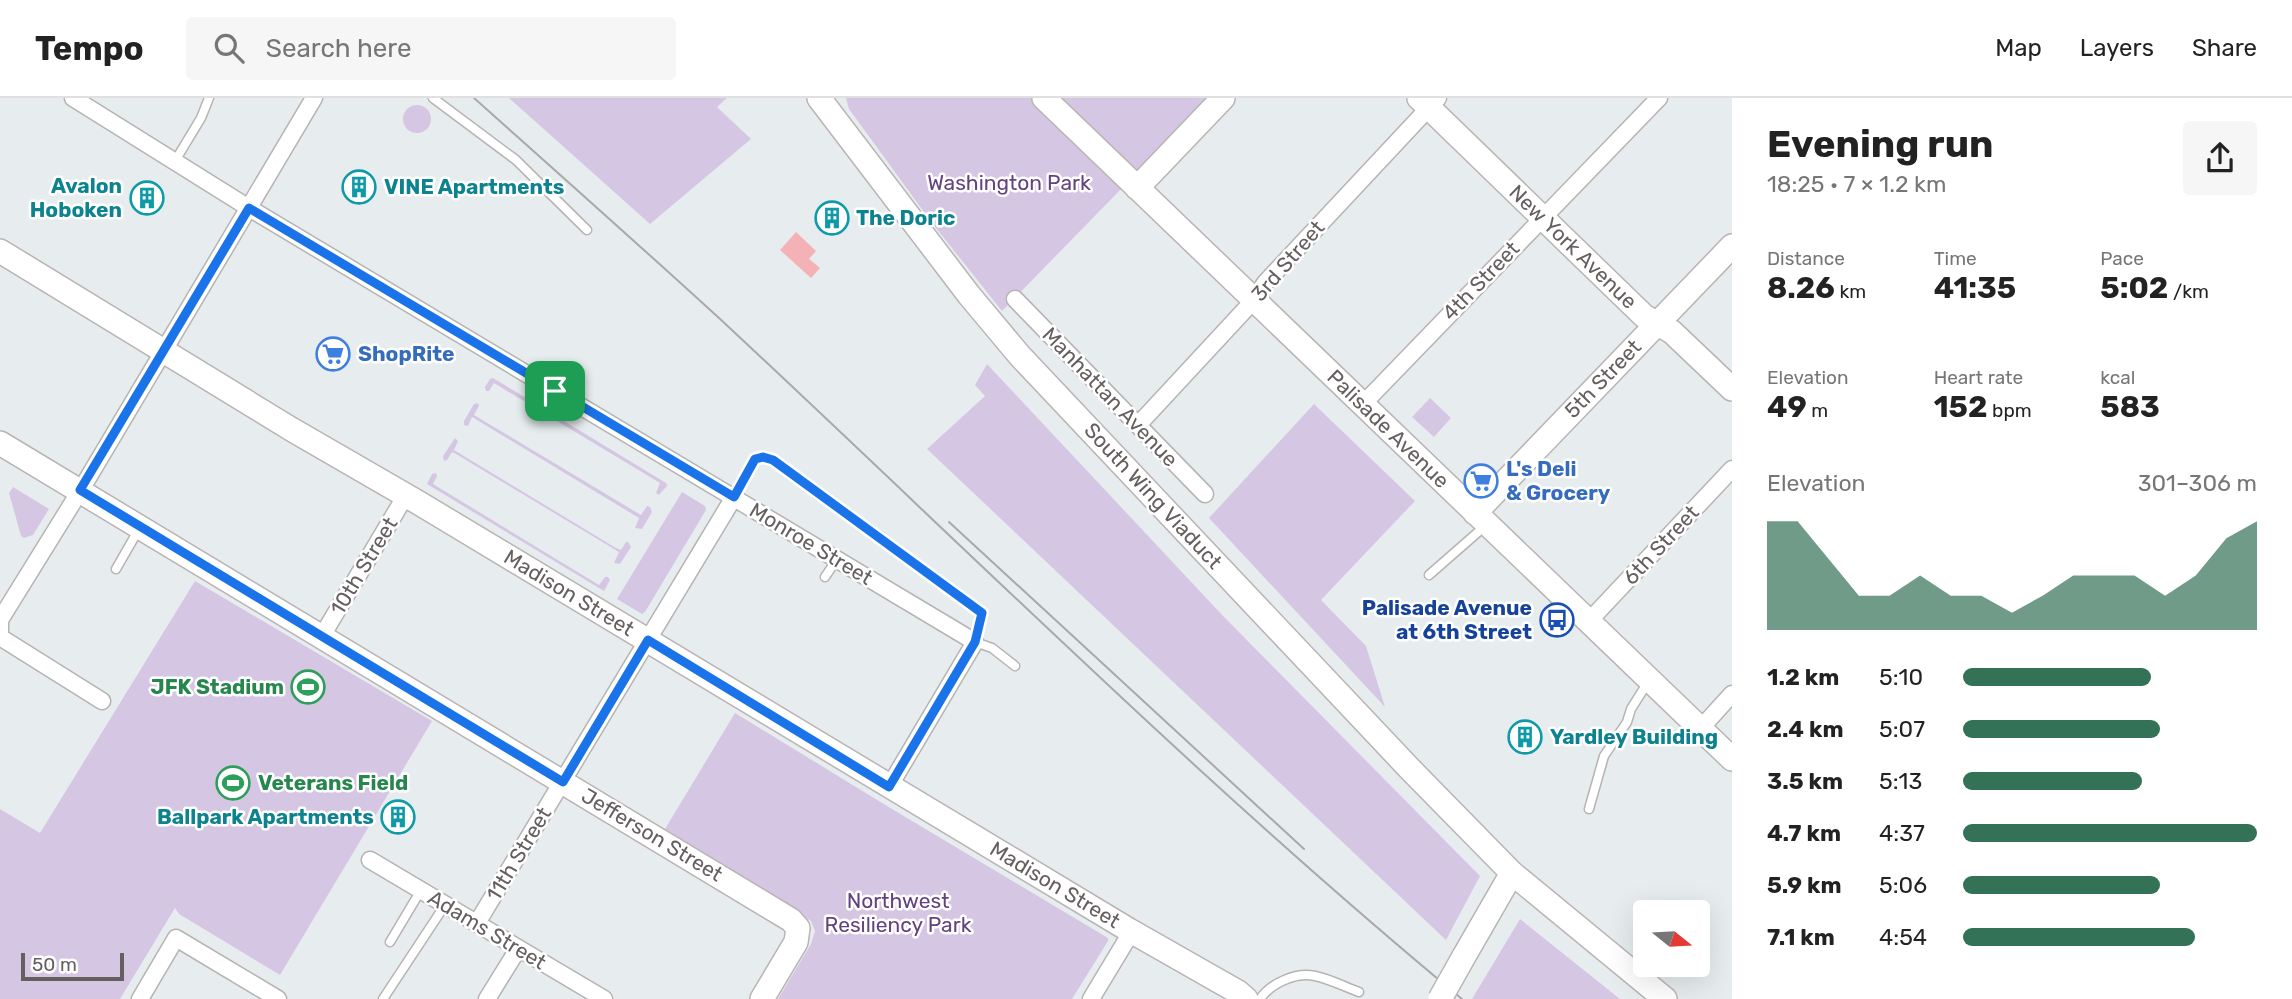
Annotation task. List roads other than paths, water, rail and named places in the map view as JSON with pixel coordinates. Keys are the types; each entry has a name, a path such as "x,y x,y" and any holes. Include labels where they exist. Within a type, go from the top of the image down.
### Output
{"street":[{"name":"Monroe Street","path":"73,98 249,208 975,642"},
{"path":"102,701 0,636 1,620 314,98"},
{"name":"South Wing Viaduct","path":"819,98 969,295 1020,356 1512,873 1657,992"},
{"name":"Palisade Avenue","path":"1044,98 1732,759"},
{"path":"1137,188 1223,98"},
{"name":"4th Street","path":"1363,404 1659,98"},
{"name":"New York Avenue","path":"1429,101 1542,218 1644,316 1672,332 1732,389"},
{"name":"3rd Street","path":"1138,425 1254,300 1265,283 1429,101"},
{"name":"5th Street","path":"1481,518 1657,323 1732,246"},
{"name":"Madison Street","path":"0,251 291,429 406,495 1246,999"},
{"name":"Manhattan Avenue","path":"1015,299 1205,494"},
{"name":"Jefferson Street","path":"0,443 791,920 798,928 796,942 762,999"},
{"name":"6th Street","path":"1590,621 1732,469"},
{"name":"10th Street","path":"322,636 406,495"},
{"name":"11th Street","path":"477,923 734,497"},
{"path":"889,787 975,642"},
{"path":"1700,728 1732,694"},
{"name":"Adams Street","path":"370,860 604,999"},
{"path":"1440,999 1512,873"},
{"path":"1091,999 1132,931"},
{"path":"140,999 176,938 278,999"},
{"path":"487,999 518,949"}],"lane":[{"path":"175,162 201,118 209,98"},
{"path":"433,98 516,160 587,230"},
{"path":"734,497 755,459 763,457 773,460 982,613 975,642 992,648 1015,666"},
{"path":"1429,575 1481,518"},
{"path":"116,569 140,526"},
{"path":"825,577 837,559"},
{"path":"1589,809 1604,756 1627,722 1630,709 1650,679"},
{"path":"390,942 421,890"},
{"path":"383,999 445,905"},
{"path":"1260,999 1266,990 1282,980 1313,975 1359,992"}],"tram line":[{"path":"474,98 719,318 1271,835 1462,999"},
{"path":"949,522 1304,849"}],"place":[{"name":"VINE Apartments","path":"359,187"},
{"name":"Avalon Hoboken","path":"147,198"},
{"name":"The Doric","path":"832,218"},
{"name":"ShopRite","path":"333,354"},
{"name":"L's Deli & Grocery","path":"1481,481"},
{"name":"Palisade Avenue at 6th Street","path":"1557,620"},
{"name":"JFK Stadium","path":"308,687"},
{"name":"Yardley Building","path":"1525,737"},
{"name":"Veterans Field","path":"233,783"},
{"name":"Ballpark Apartments","path":"398,817"}],"park label":[{"name":"Washington Park","path":"1009,183"},
{"name":"Northwest Resiliency Park","path":"898,913"}]}
